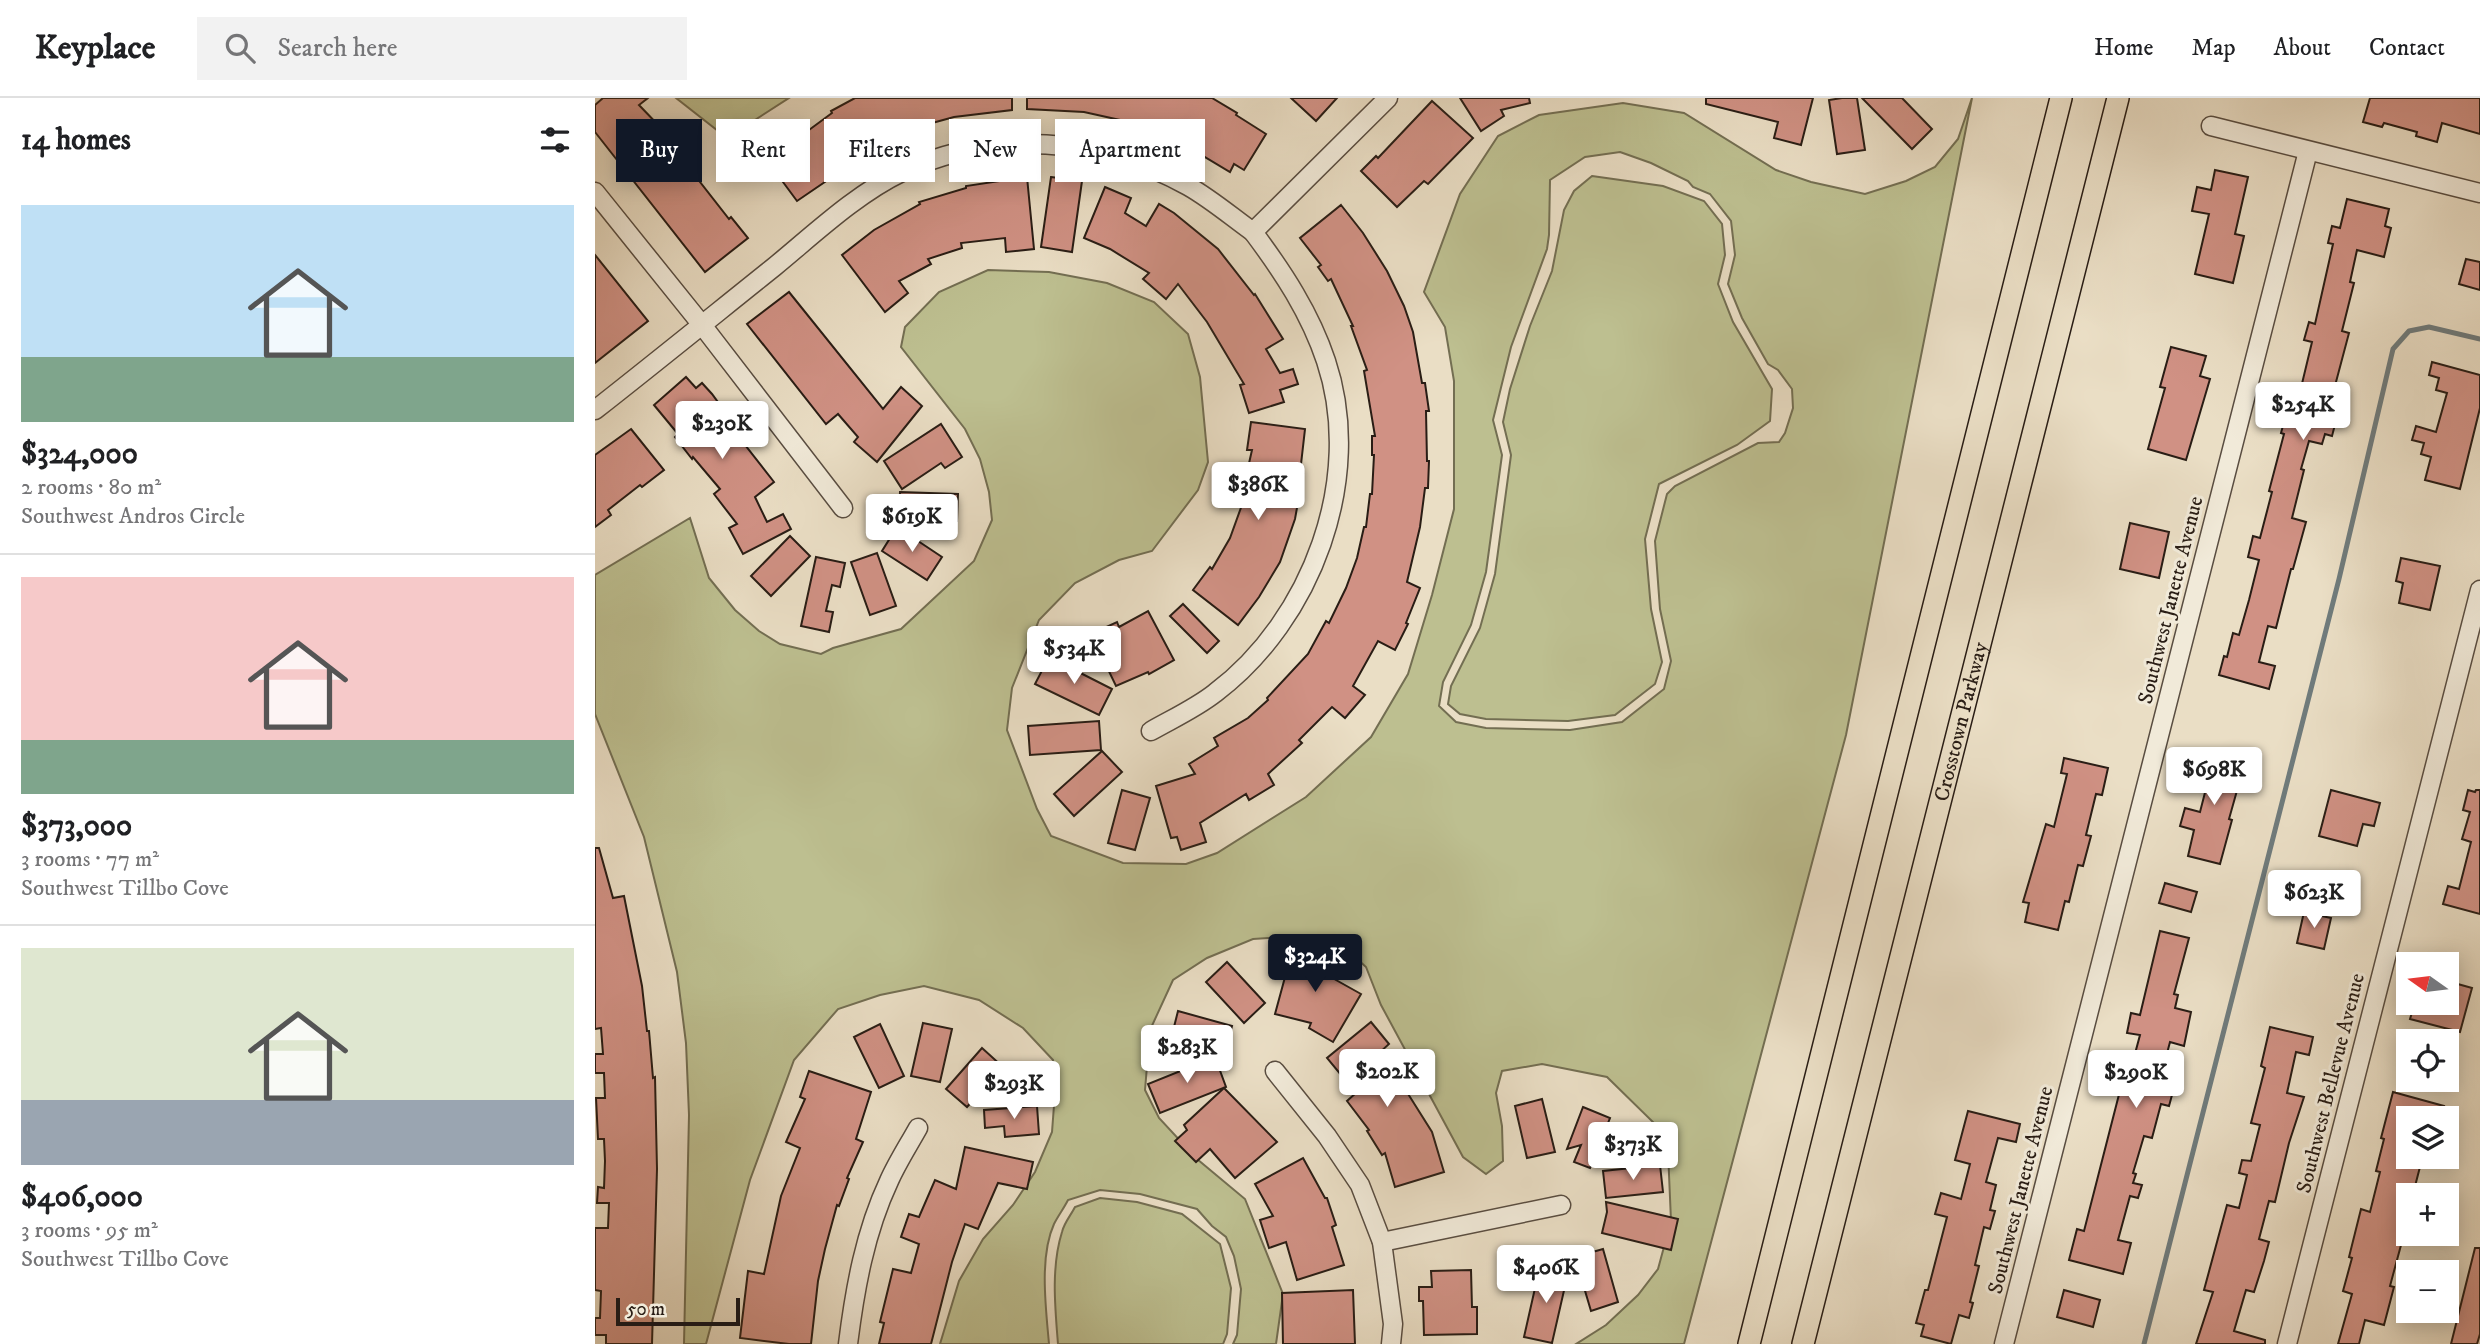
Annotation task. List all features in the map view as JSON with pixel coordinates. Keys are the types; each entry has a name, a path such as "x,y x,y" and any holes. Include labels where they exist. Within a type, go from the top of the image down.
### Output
{"main road":[{"path":"1749,1344 2061,98"},
{"name":"Crosstown Parkway","path":"1803,1344 2118,98"}],"street":[{"path":"1253,232 1388,98"},
{"path":"2211,126 2480,193"},
{"path":"595,410 853,204 901,173 954,153 996,144 1053,143 1125,157 1188,186 1253,232 1285,274 1309,318 1327,362 1338,412 1338,471 1330,514 1310,575 1288,615 1252,660 1215,694 1151,731"},
{"name":"Southwest Janette Avenue","path":"2004,1344 2308,151"},
{"path":"595,192 843,508"},
{"name":"Southwest Bellevue Avenue","path":"2287,1344 2480,590"},
{"path":"1275,1071 1327,1136 1360,1185 1382,1242 1393,1324 1391,1344"},
{"path":"848,1344 856,1283 871,1229 888,1182 918,1128"},
{"path":"1382,1242 1561,1205"}],"green space":[{"path":"676,98 789,98 756,119 716,119 716,129"},
{"path":"1972,98 1846,735 1684,1344 1576,1344 1606,1325 1638,1295 1658,1269 1671,1221 1668,1151 1654,1123 1607,1077 1542,1064 1502,1071 1496,1093 1502,1126 1503,1161 1486,1174 1463,1157 1381,1005 1366,967 1341,944 1298,936 1253,939 1207,958 1173,980 1150,1030 1145,1090 1159,1118 1197,1159 1245,1199 1283,1294 1276,1344 1233,1344 1237,1335 1241,1289 1234,1256 1226,1237 1197,1209 1140,1194 1100,1190 1068,1200 1049,1237 1045,1283 1049,1344 940,1344 959,1281 983,1239 1013,1205 1035,1172 1052,1132 1055,1092 1053,1060 1023,1028 979,1000 924,986 880,995 838,1009 794,1060 750,1180 706,1344 684,1344 689,1115 686,1043 677,972 644,837 595,714 595,575 690,518 709,578 735,610 759,631 780,644 821,654 833,648 901,629 974,561 992,520 989,492 980,459 965,429 901,347 905,327 939,292 988,270 1049,272 1107,283 1154,302 1188,334 1200,377 1208,462 1198,490 1152,551 1119,560 1075,583 1039,620 1012,688 1007,730 1037,809 1051,836 1123,863 1186,864 1217,853 1306,797 1371,737 1408,674 1454,509 1454,381 1445,327 1424,292 1460,194 1498,136 1539,115 1623,103 1684,113 1776,170 1811,182 1865,194 1906,181 1935,167 1958,139","holes":["1620,152 1651,163 1710,194 1731,221 1735,255 1728,284 1742,318 1768,364 1778,370 1792,389 1793,408 1785,433 1779,442 1758,443 1675,486 1667,494 1655,541 1660,609 1671,661 1664,689 1622,722 1570,730 1486,728 1456,722 1439,706 1443,682 1471,625 1486,572 1502,455 1493,420 1511,347 1547,249 1550,180 1585,157"]},
{"path":"1592,176 1663,186 1704,201 1722,224 1725,255 1718,284 1733,322 1772,389 1770,421 1737,445 1659,484 1645,539 1651,609 1662,662 1655,684 1615,715 1568,721 1486,719 1460,714 1448,704 1451,686 1480,628 1495,574 1511,455 1503,422 1510,389 1530,326 1552,271 1564,210 1574,191"},
{"path":"1100,1198 1137,1202 1182,1214 1220,1244 1231,1288 1227,1334 1223,1344 1058,1344 1055,1273 1062,1232 1075,1207"}],"building":[{"path":"603,98 648,98 639,105 652,119 616,119 616,159 595,132 595,105"},
{"path":"855,98 1012,98 1012,110 954,117 935,122 935,119 824,119 825,182 797,201 783,182 810,182 810,129 832,113 831,111"},
{"path":"1027,98 1212,98 1266,134 1244,170 1234,164 1230,172 1205,157 1205,119 1116,119 1084,112 1027,109"},
{"path":"1291,98 1337,98 1316,121"},
{"path":"1460,98 1529,98 1530,103 1501,110 1504,116 1481,131"},
{"path":"1706,98 1813,98 1801,145 1774,138 1778,122 1706,104"},
{"path":"1857,98 1865,150 1837,154 1829,100"},
{"path":"1862,98 1902,98 1932,129 1912,149"},
{"path":"2370,98 2480,98 2480,134 2442,123 2437,142 2416,136 2417,132 2384,123 2382,127 2363,122"},
{"path":"1432,101 1473,138 1428,184 1424,181 1397,207 1361,171 1376,156 1378,158"},
{"path":"2215,170 2248,177 2235,234 2244,236 2233,283 2195,274 2209,214 2192,211 2197,187 2211,190"},
{"path":"1051,177 1055,178 1055,182 1082,182 1072,252 1041,247"},
{"path":"634,182 700,182 748,238 705,272"},
{"path":"993,182 1027,182 1034,249 1006,252 1005,238 961,243 962,248 928,259 931,264 899,281 908,293 885,312 842,255 874,230 920,204 919,202 966,186"},
{"path":"1105,187 1131,198 1125,213 1146,226 1159,204 1218,249 1255,294 1283,339 1266,349 1280,373 1293,369 1298,384 1280,390 1284,402 1249,413 1240,385 1244,384 1207,322 1178,284 1166,299 1143,279 1149,273 1110,249 1084,238"},
{"path":"2347,199 2389,209 2385,226 2391,228 2384,257 2357,250 2350,282 2354,283 2342,331 2349,333 2332,397 2335,398 2331,411 2338,413 2332,436 2325,434 2322,444 2309,441 2292,518 2306,522 2276,628 2268,626 2259,662 2275,666 2269,689 2219,675 2233,633 2239,635 2249,600 2259,560 2248,557 2253,536 2260,538 2272,492 2269,491 2284,434 2281,433 2286,414 2294,417 2312,342 2304,340 2309,322 2315,324 2333,244 2328,243 2332,226 2340,228"},
{"path":"1341,205 1387,271 1404,306 1413,332 1422,383 1425,383 1429,411 1426,411 1428,488 1425,488 1420,527 1407,582 1420,588 1406,623 1408,624 1395,650 1378,641 1353,686 1365,695 1345,718 1332,707 1299,740 1302,743 1268,774 1274,785 1249,800 1246,794 1200,823 1206,842 1181,850 1177,837 1171,838 1156,786 1195,774 1189,764 1218,746 1214,738 1248,718 1268,700 1308,654 1326,621 1329,623 1346,588 1366,527 1372,494 1372,436 1375,436 1364,371 1367,370 1353,326 1331,279 1328,281 1318,267 1321,265 1300,238"},
{"path":"595,255 648,321 595,363"},
{"path":"2466,259 2480,262 2480,290 2459,284"},
{"path":"789,292 883,409 901,387 922,406 877,462 854,442 858,437 838,414 826,424 747,324"},
{"path":"2171,347 2206,356 2200,376 2210,379 2186,460 2148,449 2165,388 2160,387"},
{"path":"2432,362 2480,375 2480,408 2460,489 2425,480 2431,457 2421,454 2424,443 2412,440 2416,426 2436,432 2447,393 2436,390 2439,378 2429,375"},
{"path":"686,377 696,388 702,383 712,394 728,416 724,418 774,482 755,497 767,522 783,514 791,529 743,554 729,528 737,524 714,494 720,489 693,457 692,459 675,437 678,434 654,405"},
{"path":"1251,422 1305,429 1300,473 1303,474 1295,519 1280,562 1238,625 1193,590 1210,567 1212,569 1230,538 1247,491 1243,490 1252,450 1247,450"},
{"path":"941,424 962,457 945,468 941,463 902,489 884,461"},
{"path":"631,429 664,470 608,510 611,515 595,527 595,455"},
{"path":"900,492 958,494 957,521 899,520"},
{"path":"2130,523 2169,532 2159,578 2120,569"},
{"path":"897,527 942,557 927,580 882,551"},
{"path":"790,536 810,556 771,596 751,576"},
{"path":"877,553 896,606 870,615 851,562"},
{"path":"816,557 845,563 840,587 832,585 826,611 833,612 829,632 801,626"},
{"path":"2401,558 2440,566 2430,610 2399,603 2403,583 2396,581"},
{"path":"1183,604 1219,641 1207,653 1170,616"},
{"path":"1148,611 1174,660 1149,674 1148,672 1116,686 1091,634 1117,622 1119,627"},
{"path":"1049,657 1112,689 1099,715 1035,684"},
{"path":"1099,721 1101,750 1030,755 1028,726"},
{"path":"2203,750 2245,762 2220,864 2188,856 2194,830 2180,826 2185,808 2200,812 2209,777 2196,773"},
{"path":"1102,751 1122,772 1074,816 1054,794"},
{"path":"2064,758 2108,768 2102,795 2096,794 2086,835 2091,836 2083,866 2078,865 2069,902 2065,901 2058,930 2025,922 2029,903 2023,902 2046,824 2054,827 2067,774 2061,773"},
{"path":"1122,790 1150,798 1135,850 1108,843"},
{"path":"2331,790 2380,803 2374,826 2363,824 2357,846 2319,836"},
{"path":"2468,790 2480,790 2480,914 2443,904 2448,886 2459,889 2471,842 2462,839 2470,812 2463,810"},
{"path":"595,848 599,848 613,898 624,896 642,986 653,1078 655,1077 657,1169 652,1344 606,1344 606,1335 595,1335 595,1318 600,1318 601,1291 595,1290 595,1228 608,1228 609,1203 597,1203 598,1187 604,1188 605,1161 604,1139 598,1139 596,1098 605,1098 604,1073 595,1073 595,1054 603,1054 601,1028 595,1029"},
{"path":"2165,883 2197,892 2191,912 2159,903"},
{"path":"2304,912 2331,918 2324,949 2297,943"},
{"path":"2160,931 2189,938 2174,994 2178,995 2175,1008 2191,1012 2184,1046 2170,1042 2160,1080 2175,1084 2169,1106 2161,1104 2152,1138 2144,1136 2133,1173 2136,1174 2133,1183 2142,1185 2138,1198 2130,1196 2118,1240 2131,1243 2123,1274 2069,1260 2077,1229 2084,1231 2124,1075 2129,1076 2140,1035 2127,1033 2131,1013 2140,1015"},
{"path":"1294,944 1324,952 1320,971 1361,994 1333,1042 1309,1028 1311,1023 1275,1014"},
{"path":"1227,962 1265,1003 1244,1023 1206,982"},
{"path":"2459,984 2472,988 2460,1032 2459,1029 2448,1029 2410,1019 2411,1015 2459,1015"},
{"path":"1178,1011 1232,1026 1225,1053 1171,1039"},
{"path":"1371,1022 1389,1044 1378,1054 1405,1089 1432,1132 1444,1172 1395,1187 1385,1153 1382,1155 1367,1131 1369,1130 1347,1101 1356,1093 1327,1058"},
{"path":"923,1023 952,1029 940,1082 911,1076"},
{"path":"880,1024 904,1076 879,1088 854,1037"},
{"path":"2270,1027 2313,1037 2309,1055 2296,1052 2287,1093 2304,1097 2289,1143 2275,1202 2269,1201 2259,1239 2269,1242 2264,1261 2254,1292 2246,1290 2234,1331 2265,1340 2265,1344 2196,1344 2213,1292 2204,1290 2227,1205 2239,1208 2247,1175 2239,1173 2242,1160 2251,1161 2260,1125 2251,1123 2265,1068 2261,1066"},
{"path":"982,1048 1003,1067 967,1107 946,1089"},
{"path":"1215,1057 1226,1087 1160,1113 1148,1084"},
{"path":"809,1071 871,1092 856,1139 863,1142 847,1178 849,1179 839,1206 837,1205 825,1249 818,1281 811,1344 740,1338 748,1271 764,1274 781,1196 800,1148 786,1142 805,1099 800,1097"},
{"path":"1224,1088 1277,1142 1235,1178 1210,1149 1196,1162 1175,1141 1187,1130 1184,1125"},
{"path":"2393,1092 2444,1106 2396,1106 2396,1169 2419,1169 2416,1183 2396,1183 2396,1246 2401,1246 2390,1286 2394,1287 2384,1325 2365,1320 2359,1344 2338,1344 2352,1294 2343,1291 2352,1258 2349,1257 2361,1209 2370,1212 2380,1172 2376,1171 2384,1139 2381,1138"},
{"path":"1542,1099 1555,1152 1527,1158 1515,1106"},
{"path":"1037,1106 1039,1134 1005,1137 1004,1126 985,1128 984,1110"},
{"path":"1583,1107 1610,1118 1590,1168 1574,1162 1581,1145 1567,1149"},
{"path":"1968,1111 2020,1124 2016,1142 1998,1138 1986,1182 1996,1185 1990,1210 1995,1211 1990,1229 1984,1227 1975,1265 1979,1266 1969,1318 1959,1315 1951,1344 1921,1336 1924,1325 1916,1323 1925,1290 1928,1290 1947,1217 1935,1214 1941,1193 1961,1199 1970,1164 1955,1160"},
{"path":"965,1147 1033,1162 1027,1189 998,1183 978,1229 965,1224 952,1262 931,1344 879,1344 884,1323 880,1322 893,1269 911,1273 919,1244 901,1237 909,1214 919,1217 935,1180 956,1189"},
{"path":"1303,1158 1327,1198 1336,1225 1332,1227 1344,1265 1297,1280 1286,1242 1269,1248 1260,1220 1273,1216 1255,1184"},
{"path":"1660,1165 1663,1192 1606,1198 1603,1171"},
{"path":"1606,1202 1678,1219 1671,1250 1602,1233 1607,1212"},
{"path":"2475,1248 2480,1248 2480,1334 2477,1344 2451,1344 2456,1323 2459,1323 2459,1312"},
{"path":"1603,1249 1618,1302 1591,1311 1575,1257"},
{"path":"1540,1266 1568,1273 1552,1343 1524,1337"},
{"path":"1471,1270 1472,1307 1477,1307 1477,1334 1424,1335 1423,1301 1419,1301 1419,1287 1432,1287 1431,1271"},
{"path":"1353,1290 1355,1344 1283,1344 1282,1293"},
{"path":"2064,1290 2100,1300 2093,1327 2057,1317"}],"waterway":[{"path":"2144,1344 2339,579 2393,349 2409,331 2429,327 2480,339"}]}
